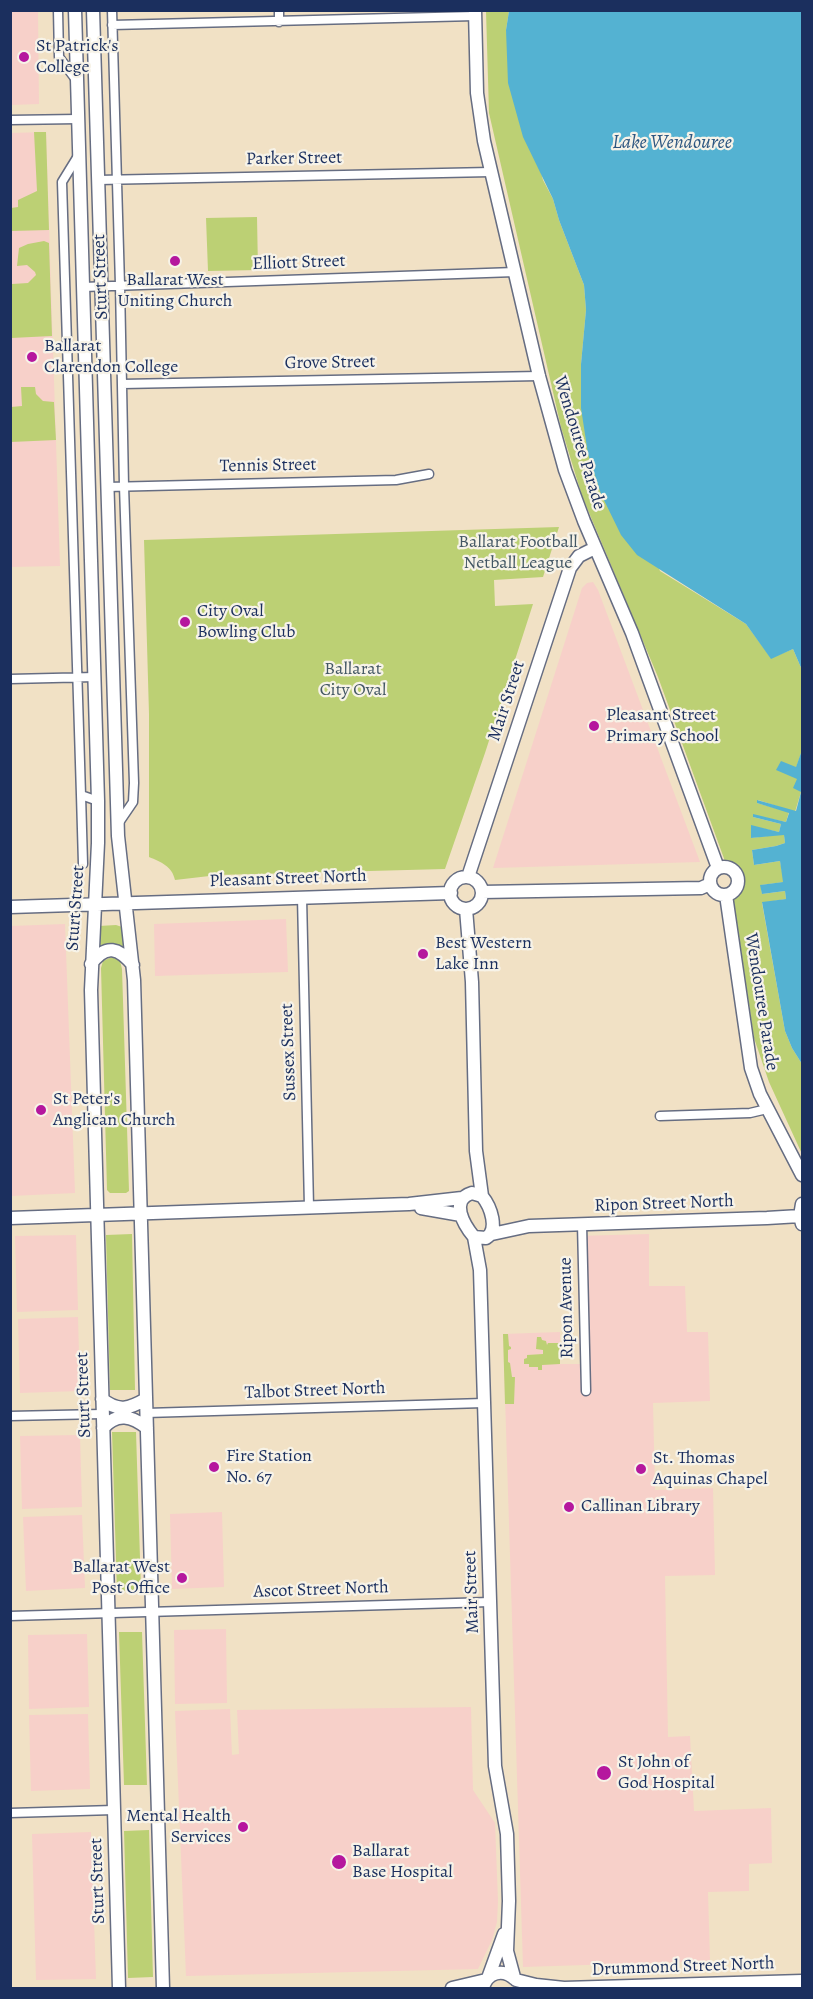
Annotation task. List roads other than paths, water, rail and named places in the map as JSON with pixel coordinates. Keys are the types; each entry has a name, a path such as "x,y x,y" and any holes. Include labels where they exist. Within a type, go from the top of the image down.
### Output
{"street":[{"path":"58,10 59,57 77,81"},
{"name":"Sturt Street","path":"75,10 98,801 91,964 118,1989"},
{"name":"Sturt Street","path":"93,10 118,825 134,965 163,1989"},
{"name":"Sturt Street","path":"112,10 134,783 133,802 118,825"},
{"path":"279,10 279,22"},
{"path":"112,26 279,22 475,13"},
{"name":"Wendouree Parade","path":"475,13 478,109 539,375 565,470 632,633 718,868"},
{"path":"10,120 78,119"},
{"name":"Sturt Street","path":"79,154 62,182 83,864"},
{"name":"Parker Street","path":"98,180 491,172"},
{"name":"Elliott Street","path":"83,287 515,272"},
{"name":"Grove Street","path":"122,384 539,375"},
{"name":"Tennis Street","path":"107,487 396,480 429,474"},
{"name":"Mair Street","path":"468,877 570,568 579,556 596,548"},
{"path":"10,679 95,676"},
{"path":"81,795 98,801"},
{"path":"727,867 737,877 737,886 730,894 716,893 710,884 711,875 718,868 727,867"},
{"path":"468,877 477,882 482,892 477,905 466,909 456,905 451,893 456,881 468,877"},
{"path":"482,892 701,888 710,884"},
{"name":"Pleasant Street North","path":"10,907 451,893"},
{"name":"Wendouree Parade","path":"726,895 749,1060 767,1109 802,1175"},
{"name":"Sussex Street","path":"302,897 309,1207"},
{"path":"466,909 472,981 476,1151 482,1196 488,1205 492,1219 491,1235 481,1239 474,1237 461,1215 460,1204 465,1197 476,1151"},
{"path":"91,964 103,952 111,950 124,954 134,965"},
{"path":"660,1116 750,1113 767,1109"},
{"path":"10,1218 401,1204 465,1197 472,1193 482,1196"},
{"path":"401,1204 461,1215"},
{"name":"Ripon Street North","path":"491,1235 529,1226 802,1215"},
{"name":"Ripon Street North","path":"492,1219 529,1226"},
{"name":"Ripon Avenue","path":"582,1224 586,1391"},
{"name":"Mair Street","path":"480,1270 491,1235"},
{"name":"Mair Street","path":"474,1237 480,1270 495,1766 507,1834 509,1911 507,1951 516,1982"},
{"path":"102,1399 117,1408 128,1408 146,1399"},
{"name":"Talbot Street North","path":"146,1413 484,1403"},
{"path":"10,1416 102,1414"},
{"path":"103,1428 108,1422 118,1417 128,1417 139,1421 147,1428"},
{"name":"Ascot Street North","path":"10,1616 490,1602"},
{"path":"10,1813 114,1810"},
{"name":"Mair Street","path":"486,1982 506,1927 509,1911"},
{"name":"Drummond Street North","path":"452,1989 486,1982 500,1972 516,1982 551,1988 802,1981"}],"water":[{"name":"Lake Wendouree","path":"509,11 802,11 802,670 793,649 771,659 746,624 637,555 621,535 601,494 588,454 581,408 581,364 586,310 584,285 553,199 523,137 508,83 506,30"},
{"path":"802,750 802,1064 785,1031 762,902 786,899 785,891 762,894 760,885 783,882 780,861 754,865 752,850 785,843 784,835 751,838 751,825 779,832 781,824 753,817 753,814 786,822 789,813 757,803 757,800 796,811 801,792 793,788 797,779 776,770 781,761 796,767"}],"place":[{"name":"St Patrick's College","path":"24,57"},
{"name":"Ballarat West Uniting Church","path":"175,261"},
{"name":"Ballarat Clarendon College","path":"32,357"},
{"name":"City Oval Bowling Club","path":"185,622"},
{"name":"Pleasant Street Primary School","path":"594,726"},
{"name":"Best Western Lake Inn","path":"423,954"},
{"name":"St Peter's Anglican Church","path":"41,1110"},
{"name":"Fire Station No. 67","path":"214,1467"},
{"name":"St. Thomas Aquinas Chapel","path":"641,1469"},
{"name":"Callinan Library","path":"569,1507"},
{"name":"Ballarat West Post Office","path":"182,1578"},
{"name":"St John of God Hospital","path":"604,1773"},
{"name":"Mental Health Services","path":"243,1827"},
{"name":"Ballarat Base Hospital","path":"339,1862"}],"park label":[{"name":"Ballarat Football Netball League","path":"518,553"},
{"name":"Ballarat City Oval","path":"353,680"}]}
